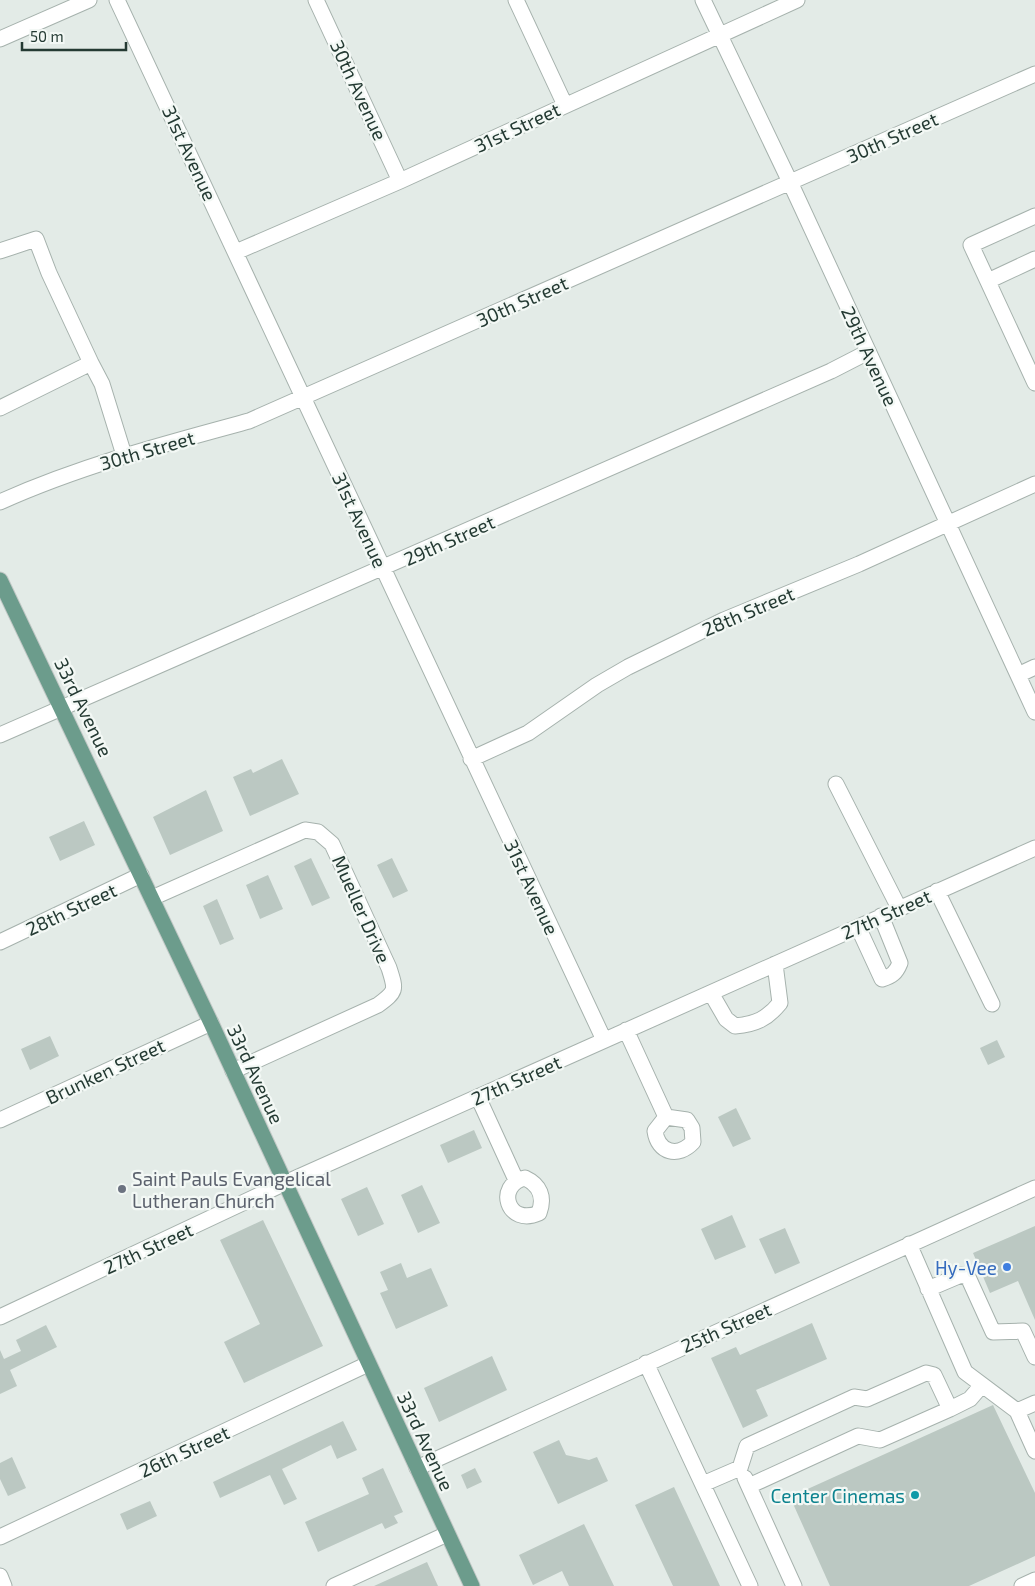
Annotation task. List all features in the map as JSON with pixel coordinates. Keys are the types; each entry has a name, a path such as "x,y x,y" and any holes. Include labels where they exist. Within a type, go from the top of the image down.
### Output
{"main road":[{"name":"33rd Avenue","path":"0,580 62,706 211,1023 472,1586"}],"street":[{"path":"0,39 89,0"},
{"name":"31st Avenue","path":"117,0 604,1040"},
{"name":"30th Avenue","path":"316,0 400,181"},
{"path":"516,0 565,104"},
{"name":"29th Avenue","path":"703,0 790,182 1035,712"},
{"name":"31st Street","path":"236,252 400,181 565,104 797,0"},
{"name":"30th Street","path":"0,502 45,481 124,455 249,421 1035,74"},
{"path":"1035,216 971,244 1035,383"},
{"path":"0,251 36,239 49,273 102,384 124,455"},
{"path":"988,281 1035,259"},
{"name":"29th Street","path":"0,735 62,706 383,569 831,371 868,352"},
{"path":"0,408 91,363"},
{"name":"28th Street","path":"471,759 528,733 628,666 724,620 859,564 1035,484"},
{"path":"1018,675 1035,667"},
{"path":"836,784 899,908"},
{"name":"Mueller Drive","path":"152,898 305,830 318,832 332,844 389,968 395,987 392,995 378,1005 233,1070"},
{"name":"27th Street","path":"0,1317 285,1183 1035,848"},
{"name":"28th Street","path":"0,942 141,875"},
{"path":"937,891 992,1004"},
{"path":"858,927 882,979 890,976 897,972 900,964 881,916"},
{"path":"712,992 726,1019 735,1026 758,1023 769,1016 780,1003 775,964"},
{"name":"Brunken Street","path":"0,1120 211,1023"},
{"path":"626,1030 666,1117"},
{"path":"478,1097 516,1180"},
{"name":"25th Street","path":"417,1468 1035,1188"},
{"path":"908,1244 965,1372 1017,1411 1035,1451"},
{"path":"928,1289 961,1275 968,1277 993,1332 1023,1331 1035,1357"},
{"path":"646,1363 750,1586"},
{"name":"26th Street","path":"0,1537 368,1364"},
{"path":"794,1586 740,1468 747,1446 854,1397 867,1399 926,1373 934,1375 950,1409"},
{"path":"748,1486 858,1436 880,1440 970,1399 982,1385"},
{"path":"1017,1411 1035,1403"},
{"path":"703,1484 740,1468"},
{"path":"334,1586 447,1534"},
{"path":"0,1576 4,1586"},
{"path":"1022,1586 1035,1580"}],"building":[{"path":"282,759 299,794 250,816 233,777 251,769 253,773"},
{"path":"206,790 223,831 170,855 153,817"},
{"path":"84,821 95,845 60,861 49,837"},
{"path":"311,858 330,898 312,906 294,866"},
{"path":"392,858 408,891 393,898 377,865"},
{"path":"268,875 283,909 260,919 246,885"},
{"path":"217,899 234,939 220,945 203,906"},
{"path":"50,1036 59,1056 30,1070 21,1049"},
{"path":"997,1040 1005,1057 988,1065 980,1048"},
{"path":"736,1108 751,1139 733,1147 718,1117"},
{"path":"474,1130 482,1148 448,1163 440,1145"},
{"path":"422,1185 440,1223 418,1233 401,1195"},
{"path":"367,1187 384,1224 358,1236 341,1199"},
{"path":"732,1215 746,1247 715,1260 701,1229"},
{"path":"263,1220 323,1346 244,1383 224,1342 260,1324 220,1240"},
{"name":"Hy-Vee","path":"1035,1226 1035,1320 1018,1281 990,1293 973,1253"},
{"path":"785,1228 800,1263 775,1274 759,1239"},
{"path":"401,1263 407,1278 431,1268 448,1306 396,1329 380,1293 388,1290 380,1272"},
{"path":"812,1323 827,1359 756,1390 768,1416 743,1428 711,1358 736,1347 740,1355"},
{"path":"46,1325 57,1347 10,1370 17,1386 0,1394 0,1350 4,1359 21,1351 16,1340"},
{"path":"492,1356 507,1390 439,1422 424,1388"},
{"name":"Center Cinemas","path":"993,1405 1035,1493 1035,1556 969,1586 830,1586 790,1497"},
{"path":"343,1421 357,1450 337,1459 331,1445 282,1469 297,1499 284,1505 270,1475 220,1498 213,1482"},
{"path":"559,1440 566,1455 589,1460 597,1457 608,1481 558,1504 533,1452"},
{"path":"12,1457 26,1488 8,1496 0,1479 0,1463"},
{"path":"383,1468 403,1512 394,1516 398,1523 385,1529 382,1523 318,1552 305,1522 369,1494 362,1478"},
{"path":"475,1468 482,1482 467,1489 461,1475"},
{"path":"674,1487 720,1586 673,1586 635,1505"},
{"path":"150,1501 157,1516 127,1530 120,1514"},
{"path":"584,1524 614,1586 569,1586 562,1571 533,1585 519,1555"},
{"path":"427,1562 438,1586 374,1586"}],"place":[{"name":"Saint Pauls Evangelical Lutheran Church","path":"122,1189"},
{"name":"Hy-Vee","path":"1007,1267"},
{"name":"Center Cinemas","path":"915,1495"}]}
